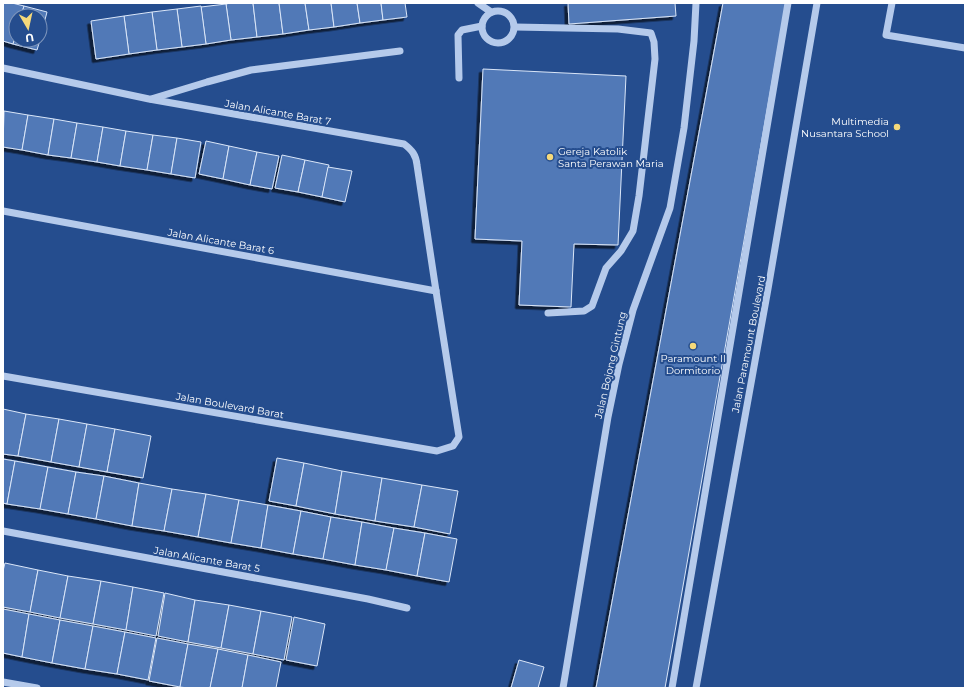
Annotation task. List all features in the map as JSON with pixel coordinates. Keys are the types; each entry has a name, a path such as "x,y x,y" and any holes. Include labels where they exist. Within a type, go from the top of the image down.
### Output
{"street":[{"path":"478,3 491,12"},
{"path":"490,3 491,12"},
{"name":"Jalan Bojong Gintung","path":"563,688 608,417 619,364 633,310 670,208 684,128 694,42 696,3"},
{"path":"672,688 788,3"},
{"name":"Jalan Paramount Boulevard","path":"696,688 768,289 817,3"},
{"path":"892,3 886,36 965,48"},
{"path":"499,11 505,12 510,16 515,27 514,33 510,38 505,42 497,44 486,38 483,34 482,26 484,18 491,12 499,11"},
{"path":"459,78 458,35 462,30 482,26"},
{"path":"515,27 618,29 651,33 654,42 655,59 639,196 633,231 621,251 606,268 592,306 584,311 548,313"},
{"name":"Jalan Alicante Barat 7","path":"149,99 251,70 400,51"},
{"name":"Jalan Alicante Barat 7","path":"3,68 149,99 404,144 416,156 436,291"},
{"name":"Jalan Alicante Barat 6","path":"3,211 436,291"},
{"name":"Jalan Boulevard Barat","path":"3,376 437,451 453,446 459,437 436,291"},
{"name":"Jalan Alicante Barat 5","path":"3,531 368,598 407,608"},
{"path":"3,682 37,688"}],"building":[{"path":"3,3 12,3 24,6 23,8 8,8 8,42 3,41"},
{"path":"253,3 257,37 231,40 226,4"},
{"path":"253,3 279,3 283,34 257,37"},
{"path":"279,3 305,3 309,30 283,34"},
{"path":"305,3 331,3 334,27 309,30"},
{"path":"331,3 357,3 360,23 334,27"},
{"path":"357,3 381,3 383,20 360,23"},
{"path":"381,3 405,3 407,17 383,20"},
{"path":"568,3 675,3 676,16 569,24"},
{"name":"Paramount Il Dormitorio","path":"723,3 786,3 665,688 596,688"},
{"path":"226,4 231,40 206,44 201,7"},
{"path":"201,6 206,44 182,47 177,9"},
{"path":"177,9 182,47 157,50 152,12"},
{"path":"152,12 157,50 129,54 124,16"},
{"path":"124,16 129,54 96,59 91,21"},
{"name":"Gereja Katolik Santa Perawan Maria","path":"483,69 626,76 618,245 574,244 571,307 519,305 522,241 475,239"},
{"path":"4,111 28,115 22,150 3,147"},
{"path":"28,115 54,119 48,155 22,150"},
{"path":"54,119 77,123 71,158 48,155"},
{"path":"77,123 103,127 97,162 71,158"},
{"path":"103,127 126,131 120,166 97,162"},
{"path":"126,131 153,135 147,170 120,166"},
{"path":"153,135 177,138 171,174 147,170"},
{"path":"177,138 201,142 195,178 171,174"},
{"path":"206,141 229,146 223,179 199,174"},
{"path":"229,146 257,152 250,185 223,179"},
{"path":"257,152 279,156 272,189 250,185"},
{"path":"282,155 305,160 298,192 275,188"},
{"path":"305,160 329,165 322,197 298,192"},
{"path":"328,167 352,171 345,202 322,197"},
{"path":"3,409 26,414 18,456 3,454"},
{"path":"26,414 59,419 51,462 18,456"},
{"path":"59,419 87,424 79,467 51,462"},
{"path":"87,424 115,429 107,472 79,467"},
{"path":"115,429 151,436 143,478 107,472"},
{"path":"277,458 304,463 296,506 269,501"},
{"path":"3,459 15,461 7,504 3,503"},
{"path":"15,461 48,467 40,509 7,504"},
{"path":"304,463 342,471 335,514 296,506"},
{"path":"48,467 76,472 68,514 40,509"},
{"path":"342,471 382,478 375,521 335,514"},
{"path":"76,472 104,476 96,519 68,514"},
{"path":"104,476 139,483 132,526 96,519"},
{"path":"382,478 422,485 414,527 375,521"},
{"path":"139,483 172,489 164,531 132,526"},
{"path":"422,485 458,491 450,534 414,527"},
{"path":"172,489 206,494 198,537 164,531"},
{"path":"206,494 239,500 231,543 198,537"},
{"path":"239,500 268,505 261,548 231,543"},
{"path":"268,505 301,511 293,554 261,548"},
{"path":"301,511 331,517 323,559 293,554"},
{"path":"331,517 362,522 355,565 323,559"},
{"path":"362,522 394,528 386,570 355,565"},
{"path":"394,528 425,533 417,576 386,570"},
{"path":"425,533 457,539 449,582 417,576"},
{"path":"5,563 38,570 30,612 3,607 3,571"},
{"path":"38,570 68,576 60,618 30,612"},
{"path":"68,576 101,581 93,624 60,618"},
{"path":"101,581 133,587 126,630 93,624"},
{"path":"133,587 164,593 156,636 126,630"},
{"path":"165,593 195,600 188,642 158,636"},
{"path":"195,600 229,605 221,648 188,642"},
{"path":"229,605 261,611 253,654 221,648"},
{"path":"3,609 29,614 22,657 3,653"},
{"path":"261,611 292,617 284,660 253,654"},
{"path":"29,614 60,620 52,663 22,657"},
{"path":"294,617 325,624 317,666 286,660"},
{"path":"60,620 93,626 85,669 52,663"},
{"path":"93,626 125,632 117,674 85,669"},
{"path":"125,632 156,638 148,680 117,674"},
{"path":"157,638 188,644 180,687 149,681"},
{"path":"188,644 218,649 210,688 180,687"},
{"path":"218,649 248,655 242,688 210,688"},
{"path":"248,655 281,662 276,688 242,688"},
{"path":"519,660 544,667 538,688 511,688"}],"place":[{"name":"Multimedia Nusantara School","path":"897,127"},
{"name":"Gereja Katolik Santa Perawan Maria","path":"550,157"},
{"name":"Paramount Il Dormitorio","path":"693,346"}]}
